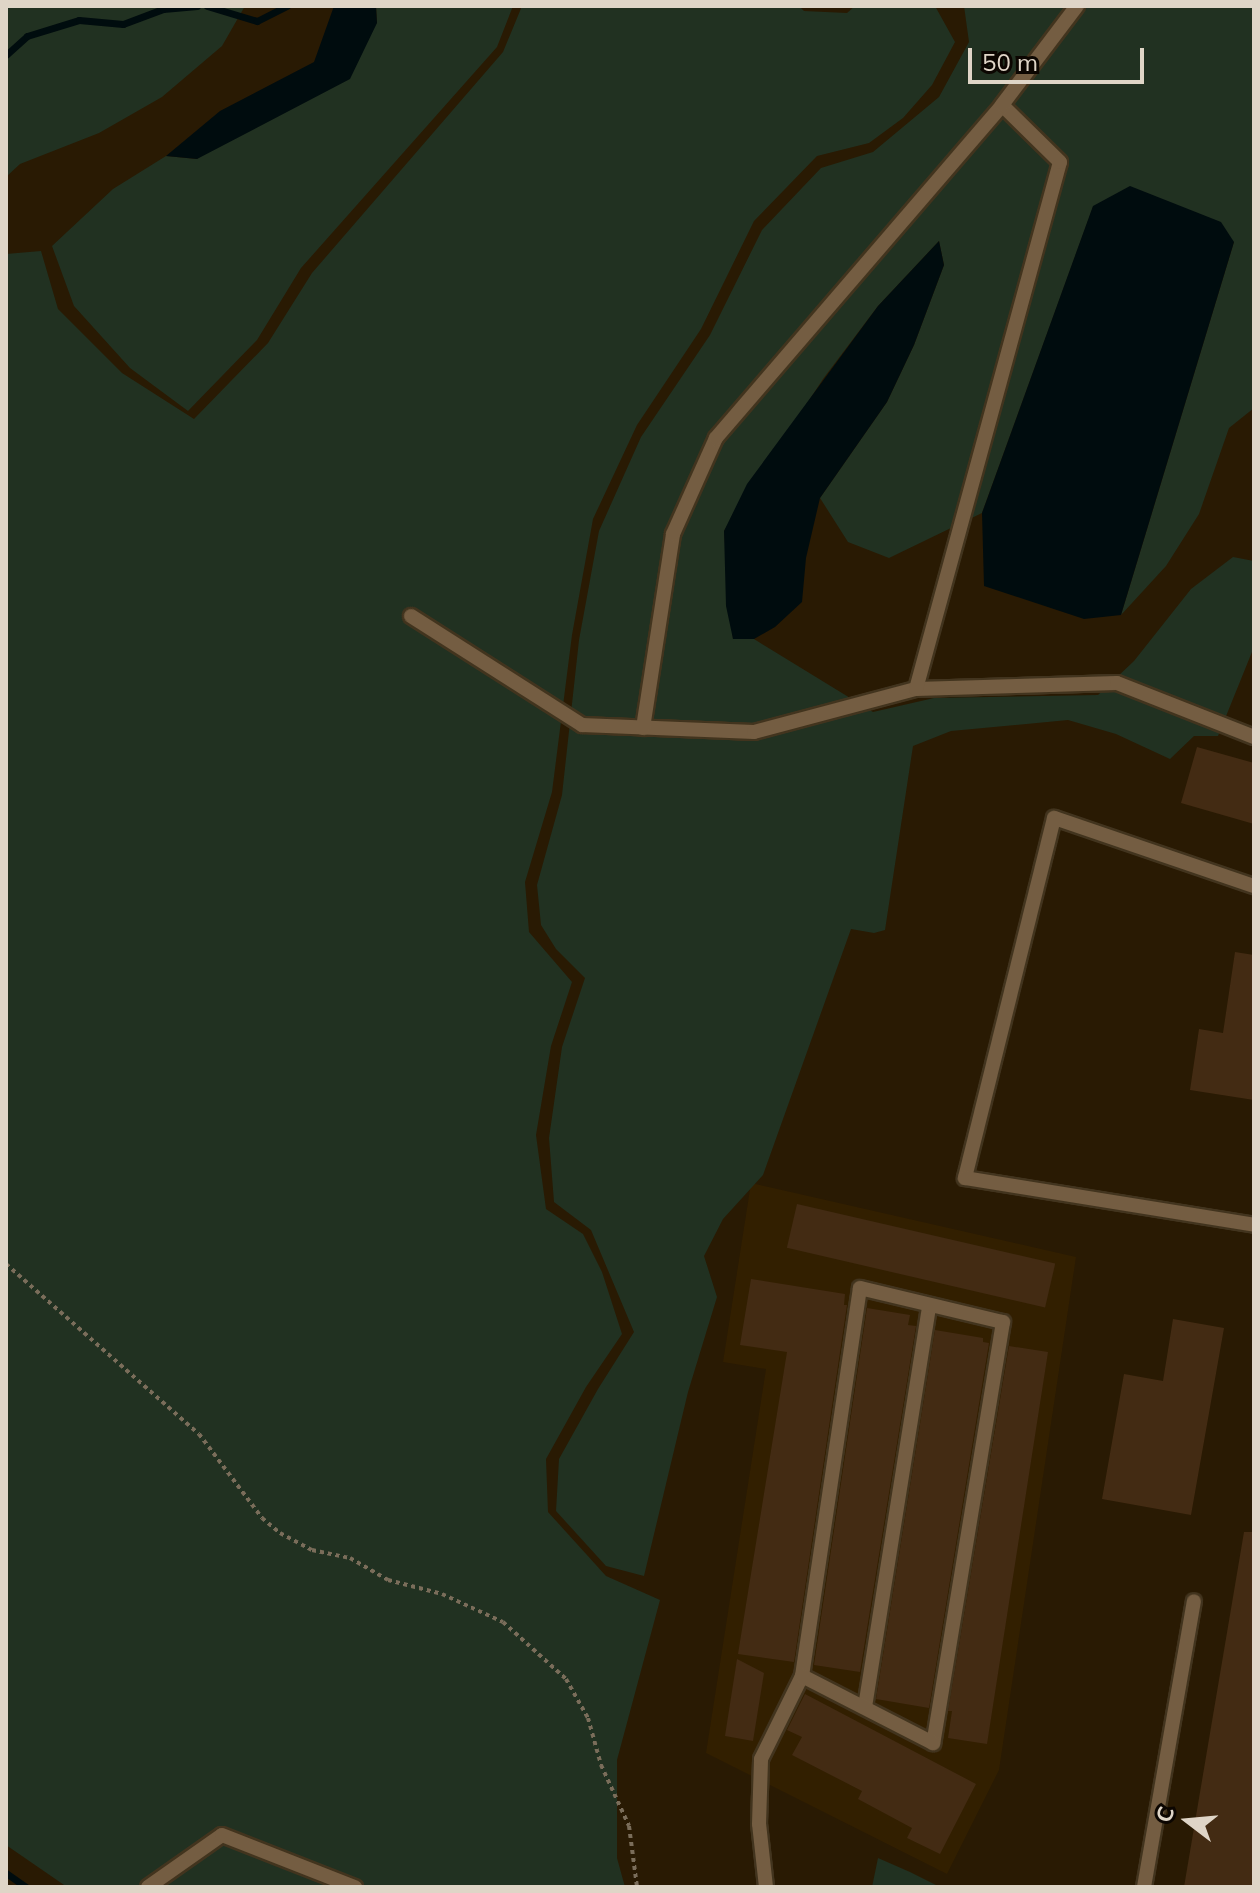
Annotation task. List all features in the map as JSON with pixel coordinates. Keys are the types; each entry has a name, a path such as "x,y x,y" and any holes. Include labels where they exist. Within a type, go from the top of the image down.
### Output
{"lane":[{"path":"643,728 673,534 716,438 1002,105 1077,6"},
{"path":"916,689 1060,162 1002,105"},
{"path":"411,616 582,725 754,732 916,689 1117,683 1254,737"},
{"path":"1254,886 1054,818 965,1178 1254,1225"},
{"path":"766,1887 759,1824 761,1759 802,1676 860,1288 1003,1322 933,1743 802,1676"},
{"path":"865,1707 929,1306"},
{"path":"1144,1887 1194,1601"},
{"path":"148,1887 222,1835 355,1887"}],"path":[{"path":"6,1264 199,1434 262,1518 280,1533 312,1550 350,1558 388,1580 442,1594 503,1622 566,1679 588,1718 601,1765 629,1826 637,1887"}],"shaded area":[{"path":"334,6 376,6 377,23 350,79 197,159 166,156 220,111 314,62"},
{"path":"1130,186 1221,222 1234,242 1121,615 1084,619 984,586 982,513 1093,206"},
{"path":"939,241 944,265 914,345 887,402 820,498 806,558 802,602 775,627 754,639 733,639 726,606 724,531 747,484 878,306"},
{"path":"751,1183 1076,1257 999,1770 947,1874 706,1753 766,1369 723,1362"}],"green space":[{"path":"6,6 245,6 222,46 162,97 99,133 20,164 6,177"},
{"path":"376,6 513,6 497,47 301,268 257,340 188,411 130,368 74,306 52,246 113,189 166,156 197,159 377,23"},
{"path":"522,6 799,6 804,11 847,13 855,6 935,6 955,42 932,85 903,118 869,143 817,156 754,221 701,329 637,425 593,519 572,635 552,792 525,882 529,932 572,982 551,1046 536,1135 546,1209 583,1234 602,1272 622,1334 586,1387 546,1459 548,1512 606,1576 660,1600 617,1760 617,1858 625,1887 67,1887 6,1845 6,254 41,251 58,309 122,373 194,419 268,343 312,273 503,52"},
{"path":"964,6 1254,6 1254,408 1229,428 1199,514 1166,566 1121,615 1234,242 1093,207 982,513 889,558 848,542 820,498 887,402 914,345 944,265 939,241 878,306 823,379 724,531 733,639 754,639 873,712 934,698 1098,695 1134,661 1191,589 1233,557 1254,561 1254,647 1218,736 1194,736 1170,759 1116,734 1068,720 951,731 913,746 885,930 874,933 851,929 763,1175 723,1219 704,1256 717,1297 688,1392 644,1576 606,1566 556,1511 559,1459 634,1332 591,1230 554,1202 549,1138 562,1047 585,978 556,949 541,925 537,885 562,795 579,640 599,531 641,437 710,335 762,230 821,168 873,152 939,97 969,42"},
{"path":"878,1858 910,1872 940,1887 872,1887"}],"building":[{"path":"1197,747 1254,763 1254,824 1181,803"},
{"path":"1235,952 1254,955 1254,1100 1190,1090 1199,1029 1223,1033"},
{"path":"797,1204 1055,1264 1045,1307 787,1248"},
{"path":"751,1279 845,1294 844,1305 847,1305 794,1662 738,1654 787,1352 740,1345"},
{"path":"867,1308 910,1315 908,1325 916,1326 860,1672 814,1665"},
{"path":"1173,1319 1224,1328 1191,1515 1102,1499 1124,1374 1163,1381"},
{"path":"935,1330 983,1338 983,1342 989,1343 929,1708 876,1699"},
{"path":"1009,1346 1048,1352 987,1744 948,1738 952,1711 948,1711"},
{"path":"1244,1532 1254,1532 1254,1887 1184,1887"},
{"path":"737,1659 764,1673 753,1741 725,1736"},
{"path":"805,1694 976,1784 940,1854 907,1838 912,1828 858,1799 862,1791 792,1755 802,1737 787,1730"}],"waterway":[{"path":"6,55 27,36 79,20 123,24 163,9 197,6"},
{"path":"207,6 257,21 287,6"},
{"path":"6,1873 26,1887"}]}
